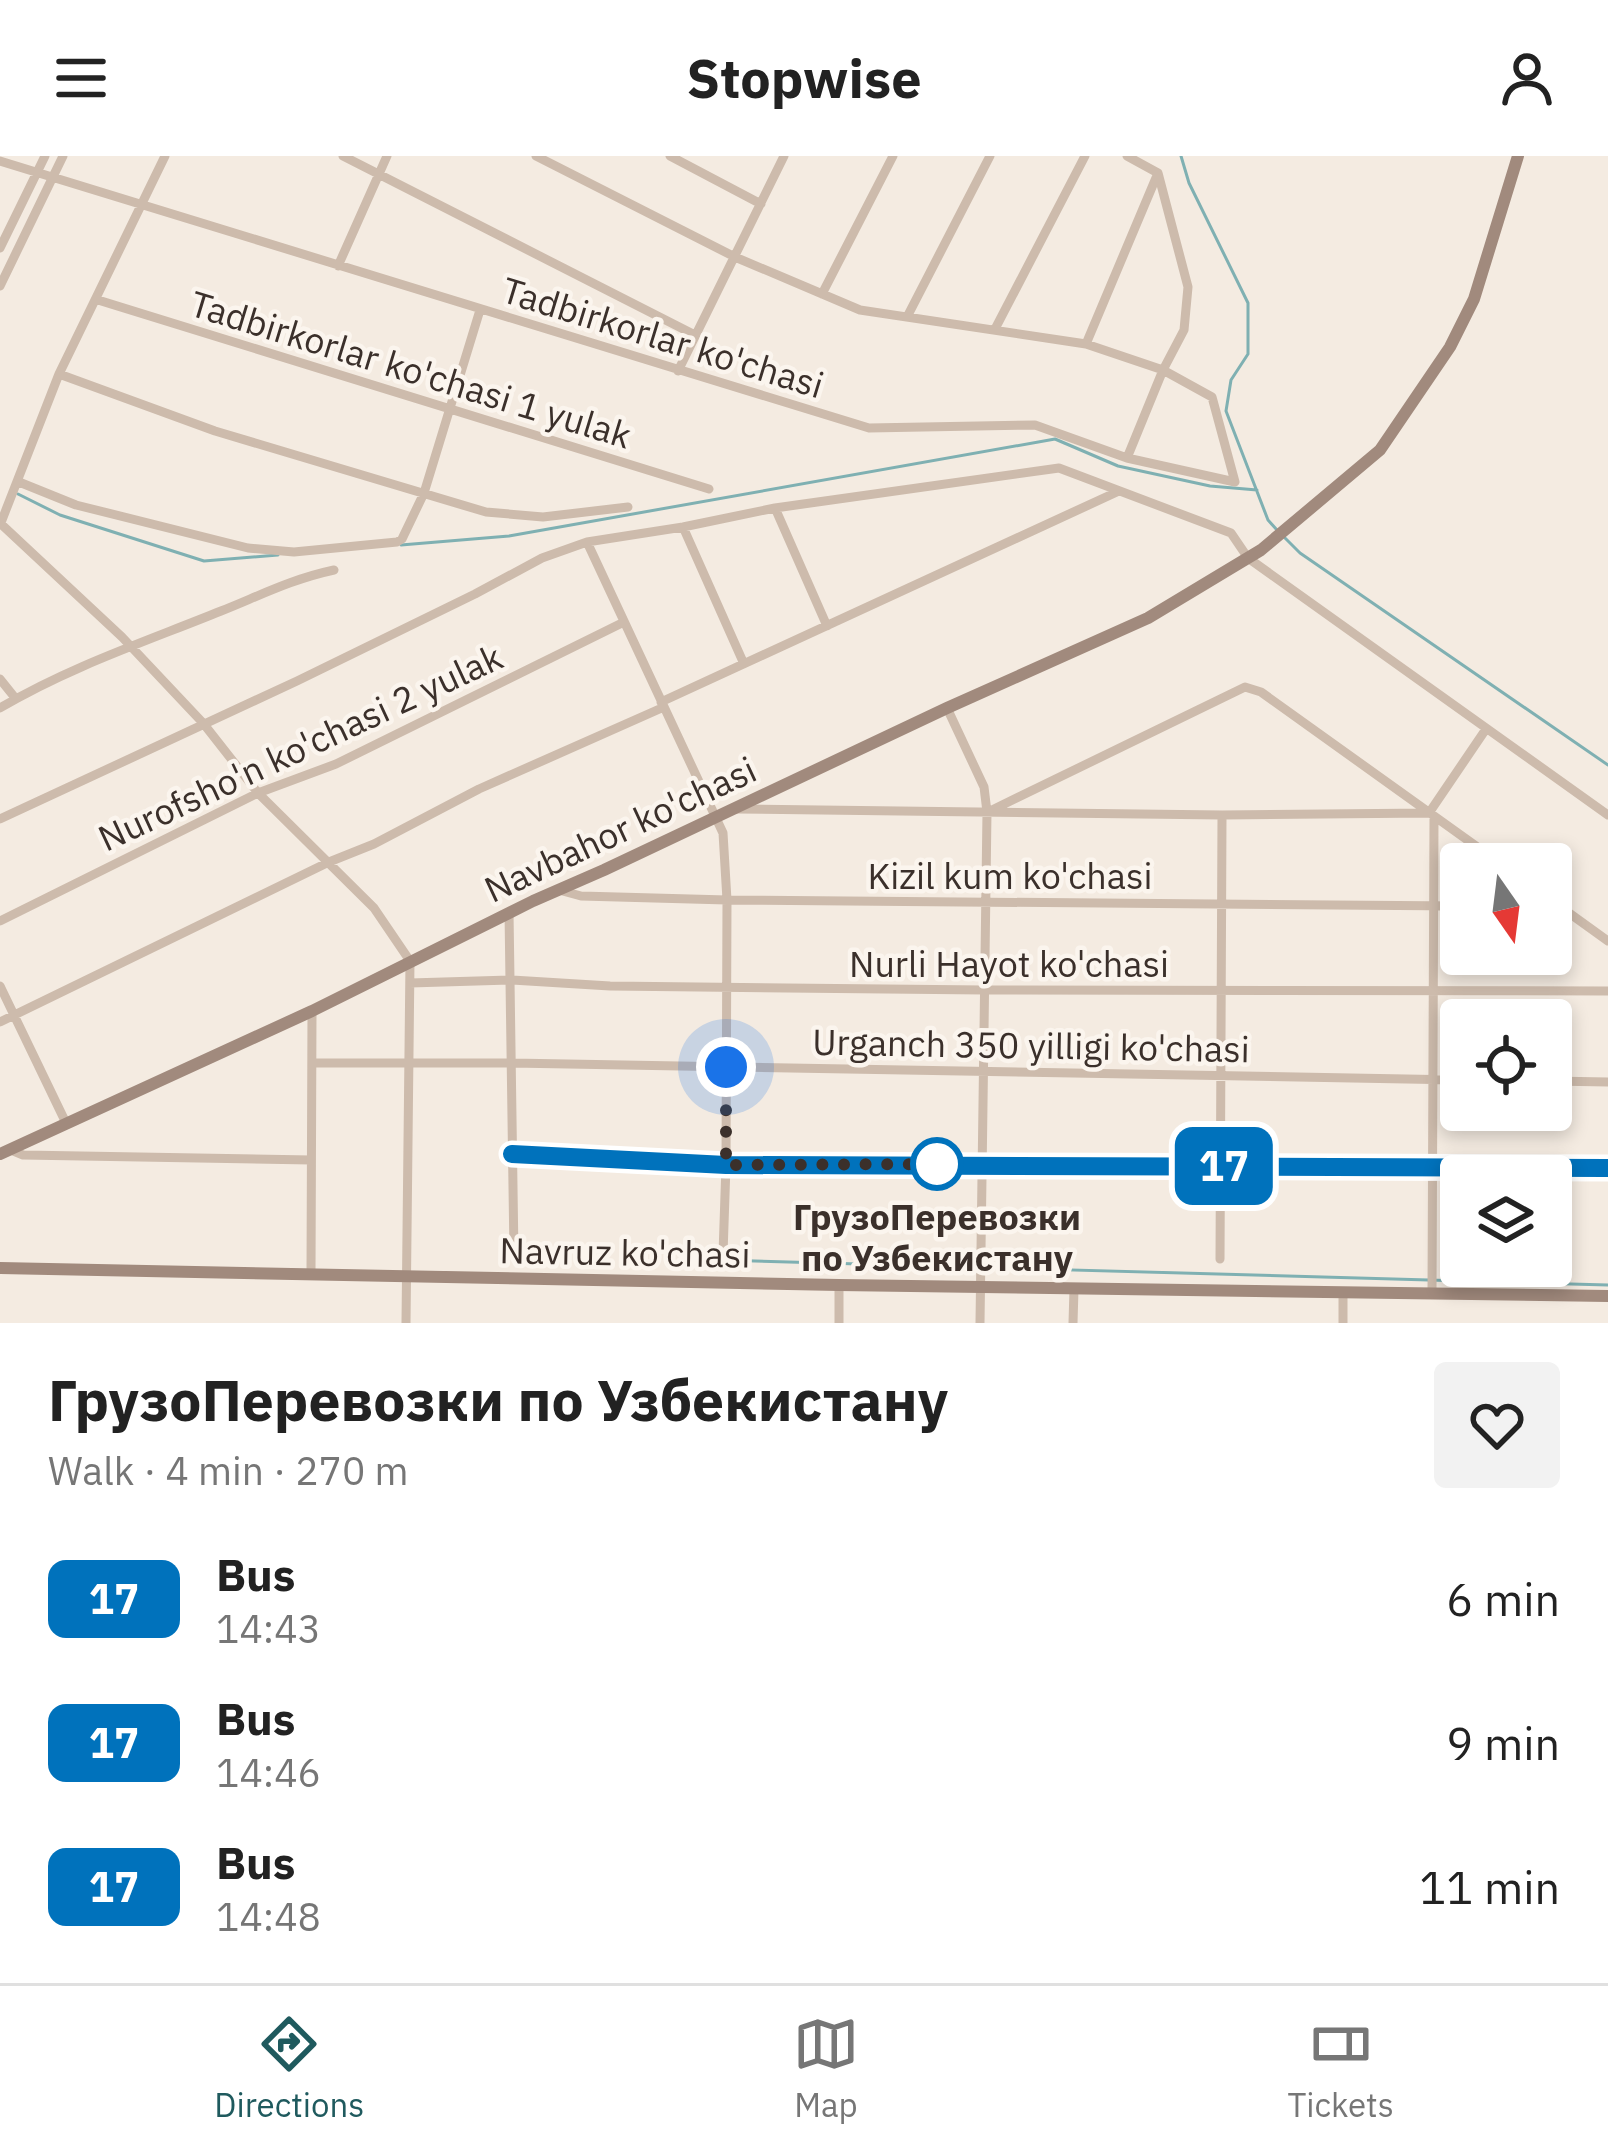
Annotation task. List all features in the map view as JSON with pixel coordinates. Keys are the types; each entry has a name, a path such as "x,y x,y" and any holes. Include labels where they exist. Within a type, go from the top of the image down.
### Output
{"main road":[{"name":"Navbahor ko'chasi","path":"5,1151 312,1011 509,912 946,708 1148,618 1262,550 1381,450 1450,347 1474,299 1518,156"},
{"name":"Navruz ko'chasi","path":"0,1268 1608,1296"}],"street":[{"path":"0,248 45,156"},
{"path":"0,286 63,156"},
{"path":"165,156 59,374 0,524 203,723 258,794 374,908 410,961 406,1323"},
{"path":"343,156 695,335"},
{"path":"338,266 387,156"},
{"path":"537,156 735,257 860,310 1086,344 1163,370"},
{"path":"670,156 760,204"},
{"path":"678,371 784,156"},
{"path":"822,294 893,156"},
{"path":"908,317 990,156"},
{"path":"995,329 1085,156"},
{"path":"1127,156 1158,173"},
{"path":"1127,458 1184,330 1188,287 1156,156"},
{"name":"Tadbirkorlar ko'chasi","path":"0,161 869,428 1035,425 1127,458 1234,482 1212,397 1163,370"},
{"path":"1086,344 1158,173"},
{"path":"18,210 34,218"},
{"name":"Tadbirkorlar ko'chasi 1 yulak","path":"98,299 709,489"},
{"path":"15,491 248,548 294,552 398,542 424,494 480,310"},
{"path":"59,374 215,431 486,512 543,517 628,507"},
{"path":"0,819 297,681 542,558 587,542 775,508 1059,468 1231,533 1248,558 1608,815"},
{"path":"0,1022 479,789 1119,491"},
{"path":"775,508 827,626"},
{"path":"683,527 744,664"},
{"path":"587,542 723,833 727,900 722,1254"},
{"path":"0,708 129,646 295,579 334,570"},
{"name":"Nurofsho'n ko'chasi 2 yulak","path":"0,921 258,794 336,764 624,622"},
{"path":"0,680 16,698"},
{"path":"987,812 1245,687 1261,692 1471,843"},
{"path":"946,708 984,787 987,812 980,1323"},
{"path":"1432,1294 1432,815 1486,728"},
{"path":"736,809 1432,815"},
{"path":"1220,1259 1222,815"},
{"name":"Kizil kum ko'chasi","path":"559,890 581,896 727,900 1440,907"},
{"path":"509,912 514,1255"},
{"path":"1572,916 1608,941"},
{"name":"Nurli Hayot ko'chasi","path":"410,983 512,980 726,988 1608,992"},
{"path":"0,986 66,1123"},
{"path":"311,1276 312,1011"},
{"name":"Urganch 350 yilligi ko'chasi","path":"312,1063 1440,1080"},
{"path":"1572,1081 1608,1082"},
{"path":"5,1151 311,1160"},
{"path":"512,1154 726,1165 1608,1168"},
{"path":"839,1286 839,1323"},
{"path":"1073,1323 1074,1289"},
{"path":"1343,1292 1343,1323"}],"waterway":[{"path":"1181,156 1189,183 1248,303 1248,354 1231,380 1226,411 1268,520 1277,530"},
{"path":"401,545 509,536 1055,439 1118,466 1210,486 1257,490"},
{"path":"18,494 60,515 204,561 278,555"},
{"path":"1284,537 1300,553 1608,765"},
{"path":"682,1259 1608,1285"}],"bus line":[{"name":"17","path":"512,1154 726,1165 1608,1168"}],"place":[{"name":"ГрузоПеревозки по Узбекистану","path":"937,1164"}],"route":[{"path":"726,1067 726,1165 937,1164"}]}
